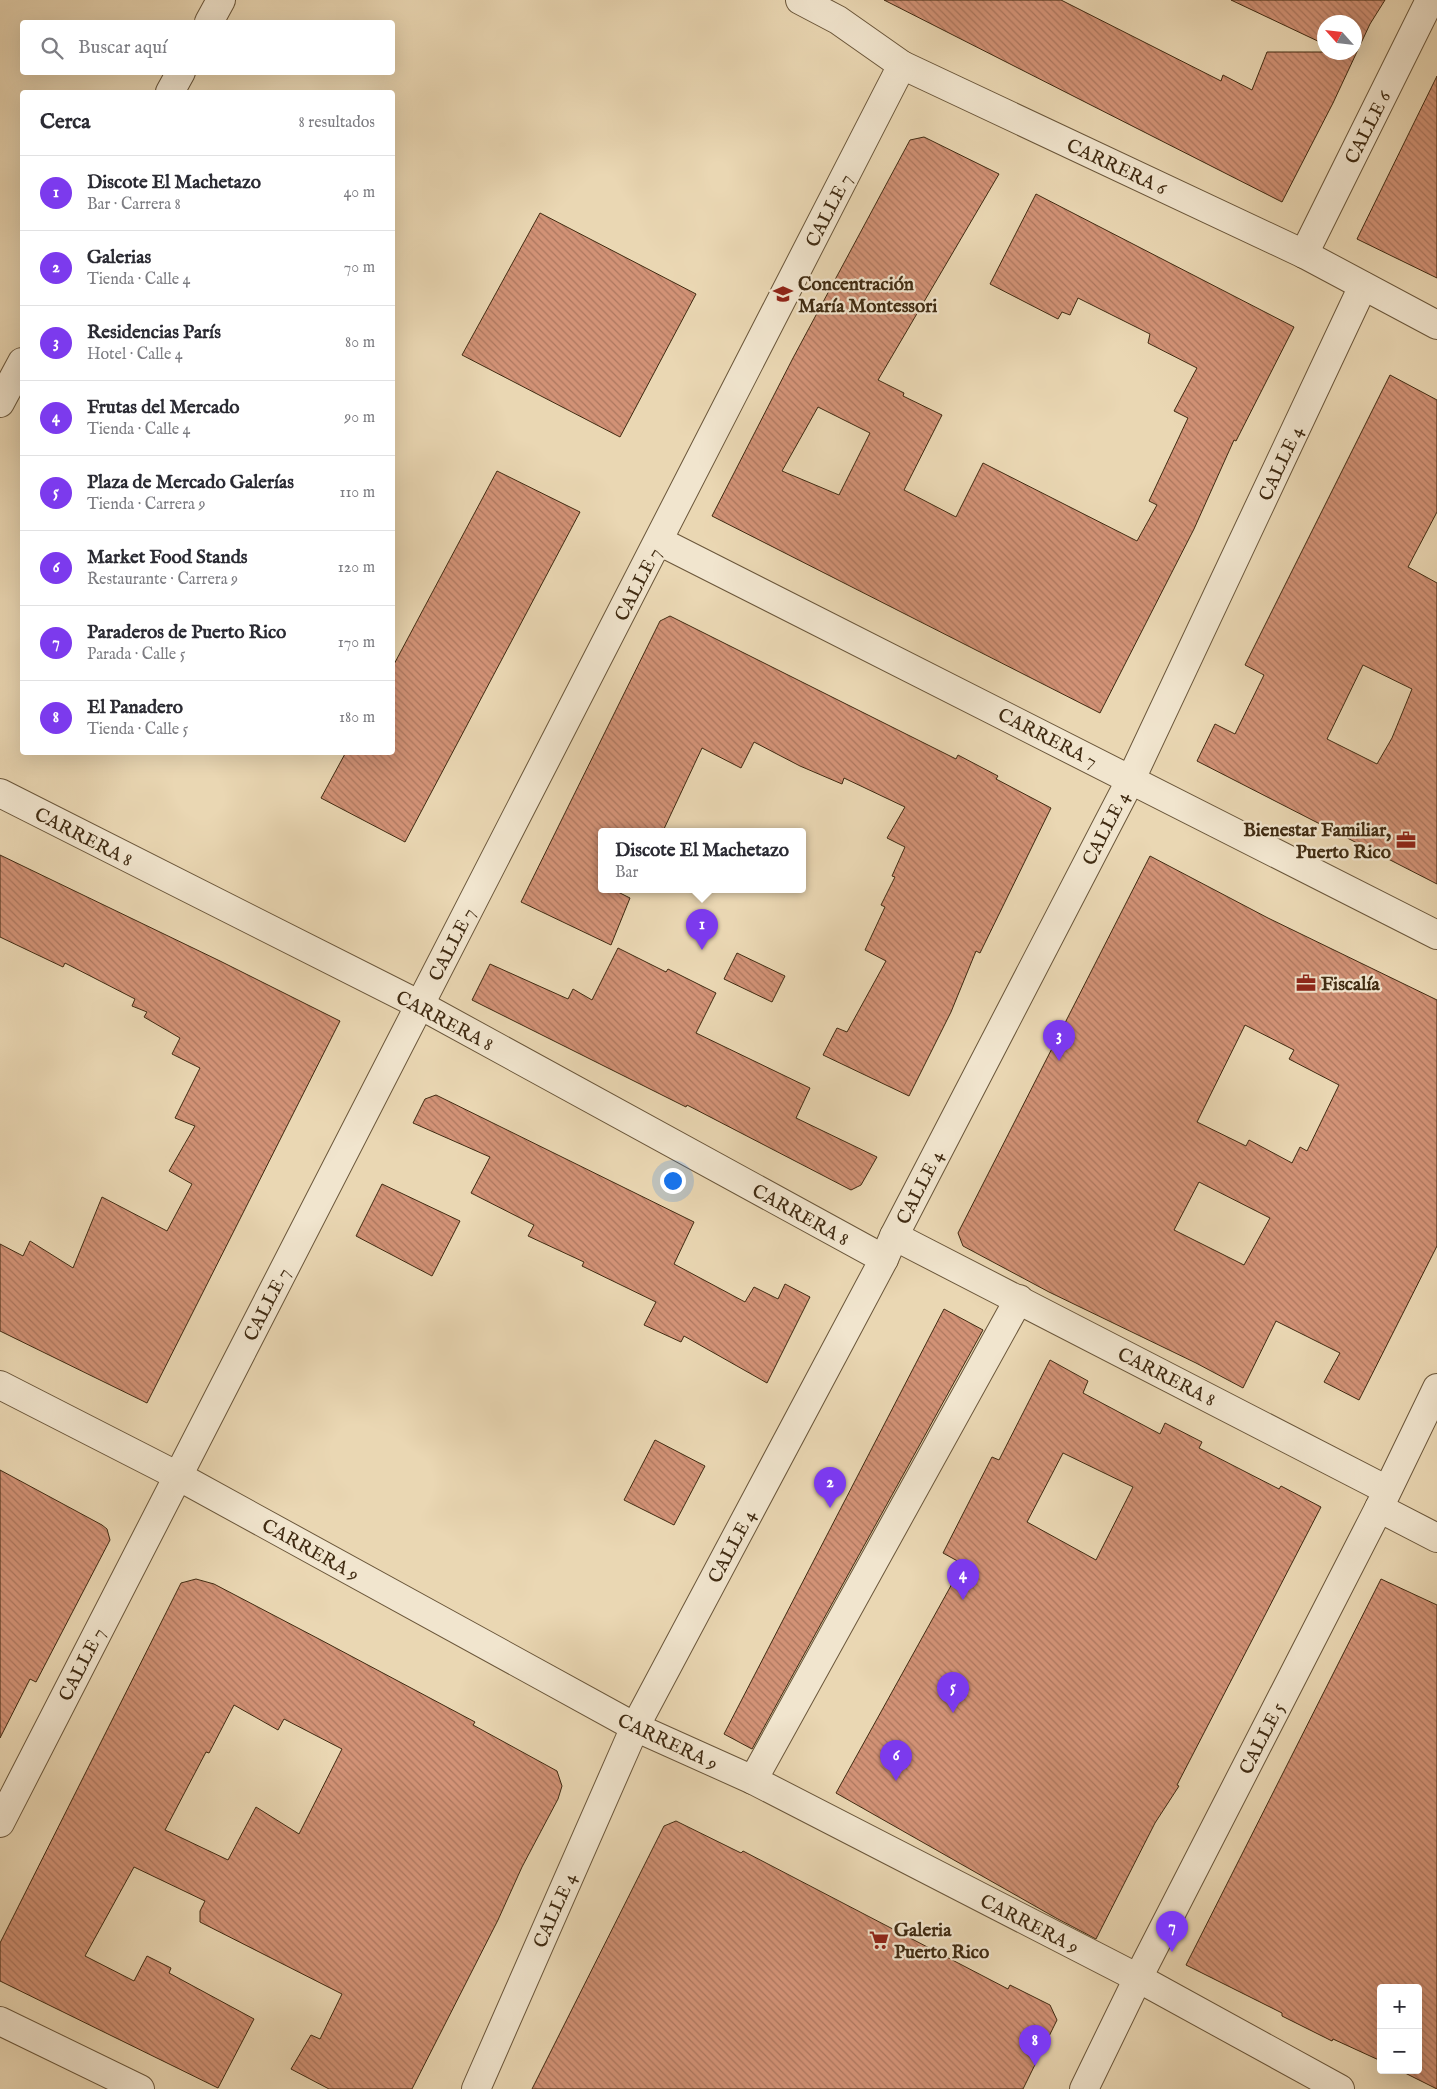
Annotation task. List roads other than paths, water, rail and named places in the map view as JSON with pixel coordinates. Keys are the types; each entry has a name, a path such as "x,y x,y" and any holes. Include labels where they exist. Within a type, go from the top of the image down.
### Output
{"street":[{"path":"210,20 221,0"},
{"name":"CARRERA 6","path":"800,0 843,10 902,65 1304,254 1437,325"},
{"name":"CALLE 6","path":"1304,254 1430,0"},
{"name":"CALLE 7","path":"0,1822 902,65"},
{"path":"171,90 179,75"},
{"name":"CALLE 4","path":"476,2089 635,1727 889,1247 1131,779 1363,286"},
{"path":"0,403 20,366"},
{"name":"CARRERA 7","path":"659,540 1437,935"},
{"name":"CARRERA 8","path":"0,793 889,1247 1019,1299 1383,1499 1437,1538"},
{"path":"753,1780 1019,1299"},
{"name":"CARRERA 9","path":"0,1385 178,1476 635,1727 753,1780 1138,1978 1340,2089"},
{"name":"CALLE 5","path":"1084,2089 1138,1978 1383,1499 1437,1388"},
{"path":"0,2021 140,2089"}],"place":[{"name":"Concentración María Montessori","path":"783,294"},
{"name":"Bienestar Familiar, Puerto Rico","path":"1406,840"},
{"name":"Discote El Machetazo","path":"702,950"},
{"name":"Fiscalía","path":"1306,983"},
{"name":"Residencias París","path":"1059,1061"},
{"name":"Galerias","path":"830,1508"},
{"name":"Frutas del Mercado","path":"963,1600"},
{"name":"Plaza de Mercado Galerías","path":"953,1713"},
{"name":"Market Food Stands","path":"896,1781"},
{"name":"Galeria Puerto Rico","path":"879,1940"},
{"name":"Paraderos de Puerto Rico","path":"1172,1952"},
{"name":"El Panadero","path":"1035,2066"}]}
